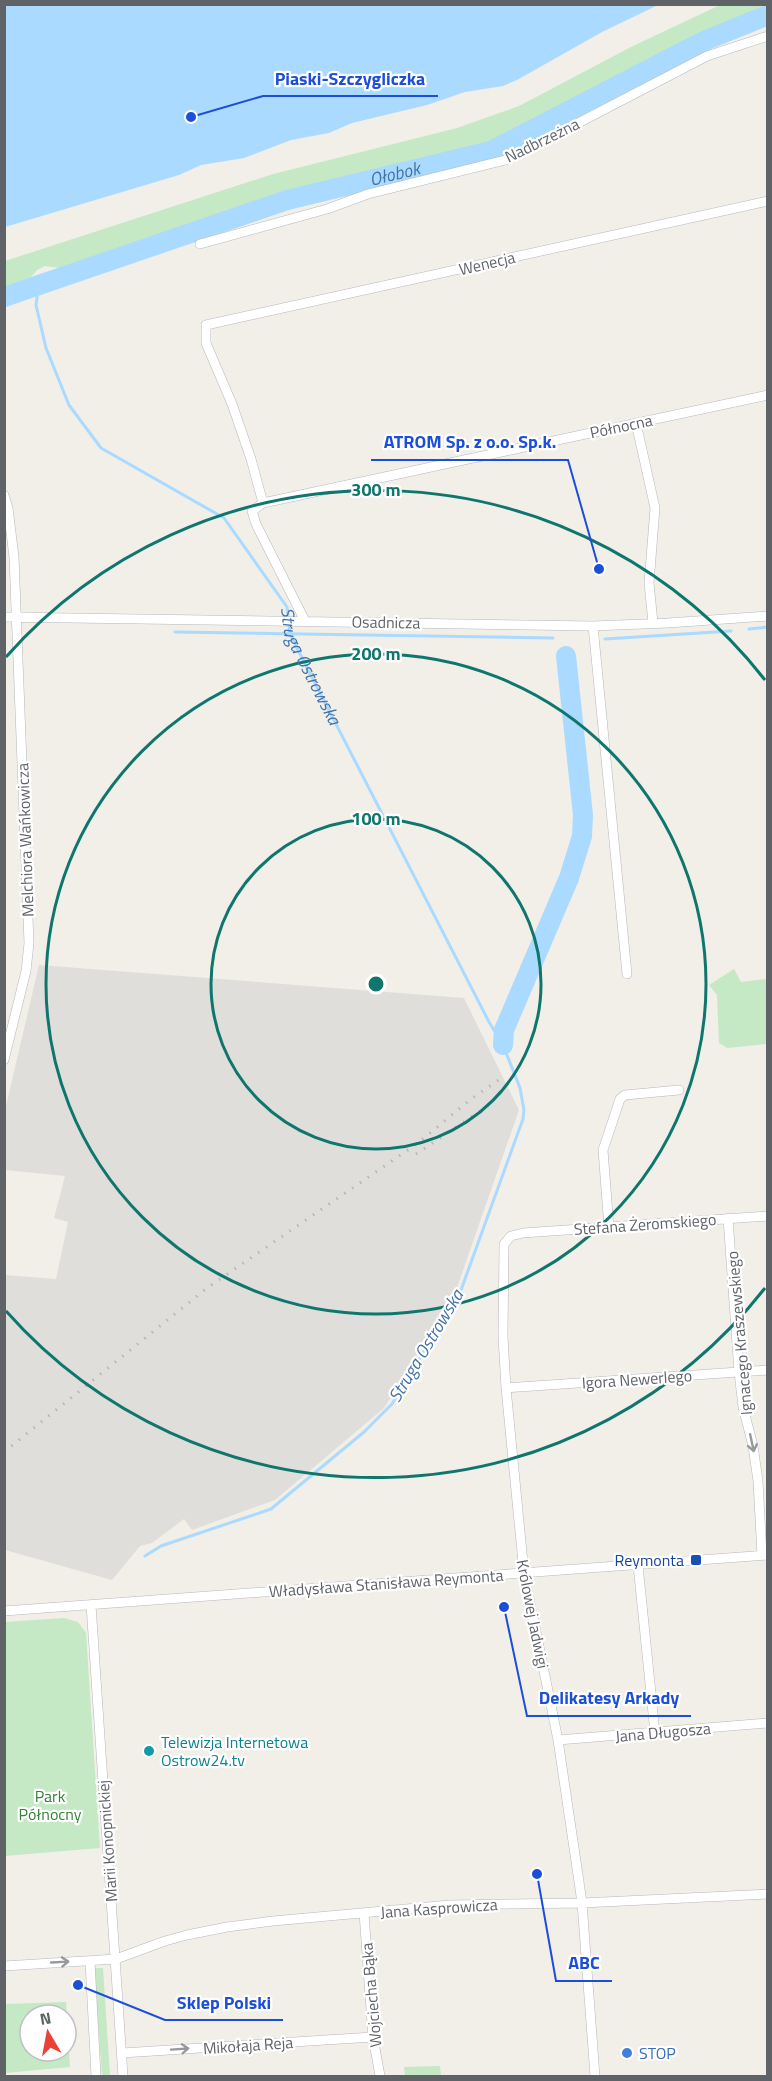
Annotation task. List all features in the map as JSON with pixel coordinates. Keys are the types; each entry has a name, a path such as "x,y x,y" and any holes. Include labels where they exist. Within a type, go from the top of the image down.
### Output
{"street":[{"name":"Nadbrzeżna","path":"200,244 327,209 368,194 509,159 707,56 768,36"},
{"name":"Wenecja","path":"263,503 232,404 206,343 206,325 768,201"},
{"name":"Północna","path":"263,503 768,395"},
{"path":"636,423 655,508 649,583 653,623"},
{"name":"Melchiora Wańkowicza","path":"4,495 8,508 14,557 29,943 26,971 4,1060"},
{"path":"263,503 252,511 256,524 305,621"},
{"name":"Osadnicza","path":"4,617 592,626 768,616"},
{"path":"592,626 627,974"},
{"path":"609,1228 603,1150 620,1099 625,1095 679,1090"},
{"name":"Stefana Żeromskiego","path":"523,1233 768,1216"},
{"name":"Ignacego Kraszewskiego","path":"728,1218 739,1372 743,1407 753,1446 758,1481 765,1555"},
{"name":"Królowej Jadwigi","path":"523,1233 511,1236 504,1244 503,1337 506,1388 524,1573 558,1740 582,1903 595,2076"},
{"name":"Igora Newerlego","path":"506,1388 768,1370"},
{"name":"Władysława Stanisława Reymonta","path":"4,1611 765,1555"},
{"path":"638,1565 655,1733"},
{"name":"Marii Konopnickiej","path":"91,1605 123,2076"},
{"name":"Jana Długosza","path":"558,1740 768,1723"},
{"name":"Jana Kasprowicza","path":"4,1966 116,1959 165,1941 227,1927 364,1913 450,1905 582,1903 768,1894"},
{"name":"Wojciecha Bąka","path":"364,1913 374,2037 380,2076"},
{"path":"90,1961 96,2076"},
{"name":"Mikołaja Reja","path":"122,2053 374,2037"}],"shaded area":[{"path":"39,965 464,998 519,1110 453,1299 384,1408 275,1500 192,1530 184,1519 152,1543 140,1546 112,1580 5,1550 5,1275 56,1279 68,1222 54,1218 65,1176 5,1170 5,1110"}],"green space":[{"path":"720,5 768,5 698,34 576,102 489,145 382,171 287,190 169,233 60,268 45,266 31,277 5,287 5,261 273,174 457,128 519,106 631,47"},
{"path":"734,969 741,982 767,979 767,1044 727,1048 719,1043 717,995 709,985"},
{"name":"Park Północny","path":"64,1618 78,1622 86,1633 100,1848 5,1856 5,1622"},
{"path":"94,1968 103,1968 110,2076 102,2076"},
{"path":"5,2004 18,2004 18,2063 70,2063 70,2067 5,2073"},
{"path":"440,2066 441,2076 405,2076 404,2067"}],"water":[{"path":"5,4 658,5 602,32 503,86 465,92 427,105 352,123 329,133 291,140 244,158 201,165 179,175 5,227"}],"waterway":[{"name":"Ołobok","path":"4,297 287,200 491,151 704,41 768,15"},
{"name":"Struga Ostrowska","path":"39,283 36,305 46,348 69,405 101,448 224,518 287,607 290,633 298,650 489,1022 503,1045 520,1088 524,1110 523,1119 461,1290 392,1404 364,1432 271,1509 161,1546 145,1556"},
{"path":"749,629 768,627"},
{"path":"605,639 731,631"},
{"path":"175,632 553,638"},
{"name":"Struga Ostrowska","path":"503,1045 504,1030 569,878 582,836 583,815 566,656"}],"railway":[{"path":"4,1452 207,1288 418,1143 471,1099 500,1079"},
{"path":"416,1154 488,1106"}],"place":[{"name":"Piaski-Szczygliczka","path":"191,117"},
{"name":"ATROM Sp. z o.o. Sp.k.","path":"599,569"},
{"name":"Reymonta","path":"696,1560"},
{"name":"Delikatesy Arkady","path":"504,1607"},
{"name":"Telewizja Internetowa Ostrow24.tv","path":"149,1751"},
{"name":"ABC","path":"537,1874"},
{"name":"Sklep Polski","path":"78,1985"},
{"name":"STOP","path":"627,2053"}]}
